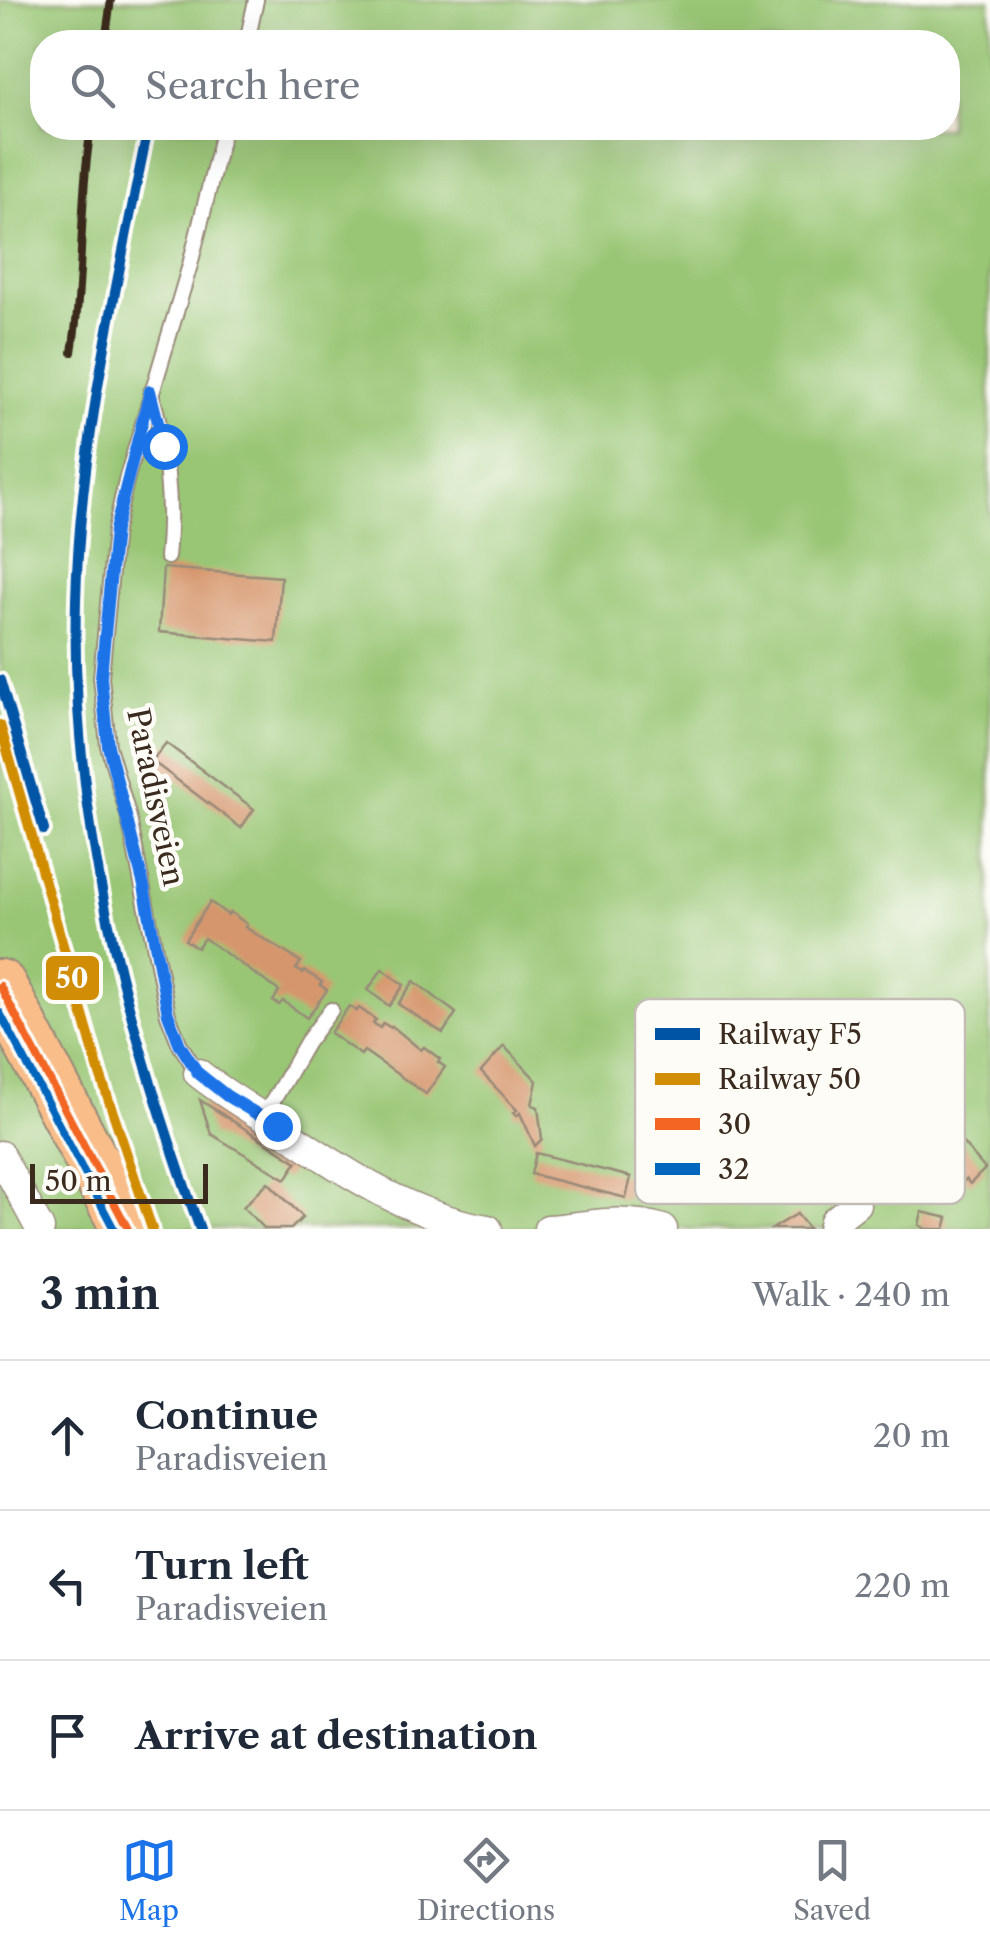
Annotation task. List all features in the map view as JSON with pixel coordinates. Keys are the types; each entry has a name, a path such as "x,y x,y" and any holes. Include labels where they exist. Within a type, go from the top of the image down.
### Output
{"highway":[{"path":"0,986 128,1229"},
{"path":"0,1054 99,1229"}],"street":[{"name":"Paradisveien","path":"198,1073 362,1181 445,1219 488,1229"},
{"path":"0,1155 40,1229"},
{"path":"832,1229 834,1221 856,1204"},
{"path":"548,1229 613,1220 642,1222 662,1229"}],"lane":[{"path":"250,30 256,0"},
{"name":"Paradisveien","path":"198,1073 180,1045 168,1014 144,886 108,746 102,704 115,530 221,140"},
{"path":"150,391 164,446 167,557"},
{"path":"262,1118 331,1010"}],"green space":[{"path":"0,0 990,0 990,1229 0,1229"}],"building":[{"path":"163,568 281,577 276,642 159,632"},
{"path":"166,743 254,809 241,828 152,761"},
{"path":"210,902 301,962 296,969 322,982 320,985 327,990 307,1018 283,1001 279,1005 273,1001 279,991 204,938 197,948 185,940"},
{"path":"382,969 404,985 389,1006 368,990"},
{"path":"414,981 456,1013 443,1033 398,1004"},
{"path":"349,1006 376,1020 373,1023 380,1028 383,1023 392,1026 421,1050 424,1047 440,1059 438,1062 445,1067 426,1094 364,1051 361,1055 330,1033"},
{"path":"504,1046 537,1081 532,1105 538,1107 542,1139 535,1146 520,1113 513,1113 517,1110 481,1072"},
{"path":"200,1100 297,1162 286,1179 211,1134"},
{"path":"965,1146 985,1169 970,1184 966,1179"},
{"path":"536,1153 631,1177 626,1198 531,1174"},
{"path":"268,1182 303,1217 291,1229 265,1229 243,1207"},
{"path":"922,1212 948,1218 945,1229 919,1225"},
{"path":"797,1214 809,1229 772,1229"}],"railway":[{"path":"107,30 111,0"},
{"path":"72,352 90,140"}],"rail line":[{"name":"F5","path":"146,140 92,422 79,540 77,681 82,762 108,920 149,1076 200,1229"},
{"name":"F5","path":"0,680 44,830"},
{"name":"50","path":"0,725 99,1071 152,1229"}],"transit line":[{"name":"30","path":"0,986 128,1229"},
{"name":"32","path":"0,1013 114,1229"}],"route":[{"path":"164,446 150,391 115,530 101,677 108,746 144,886 168,1014 180,1045 198,1073 277,1126"}]}
